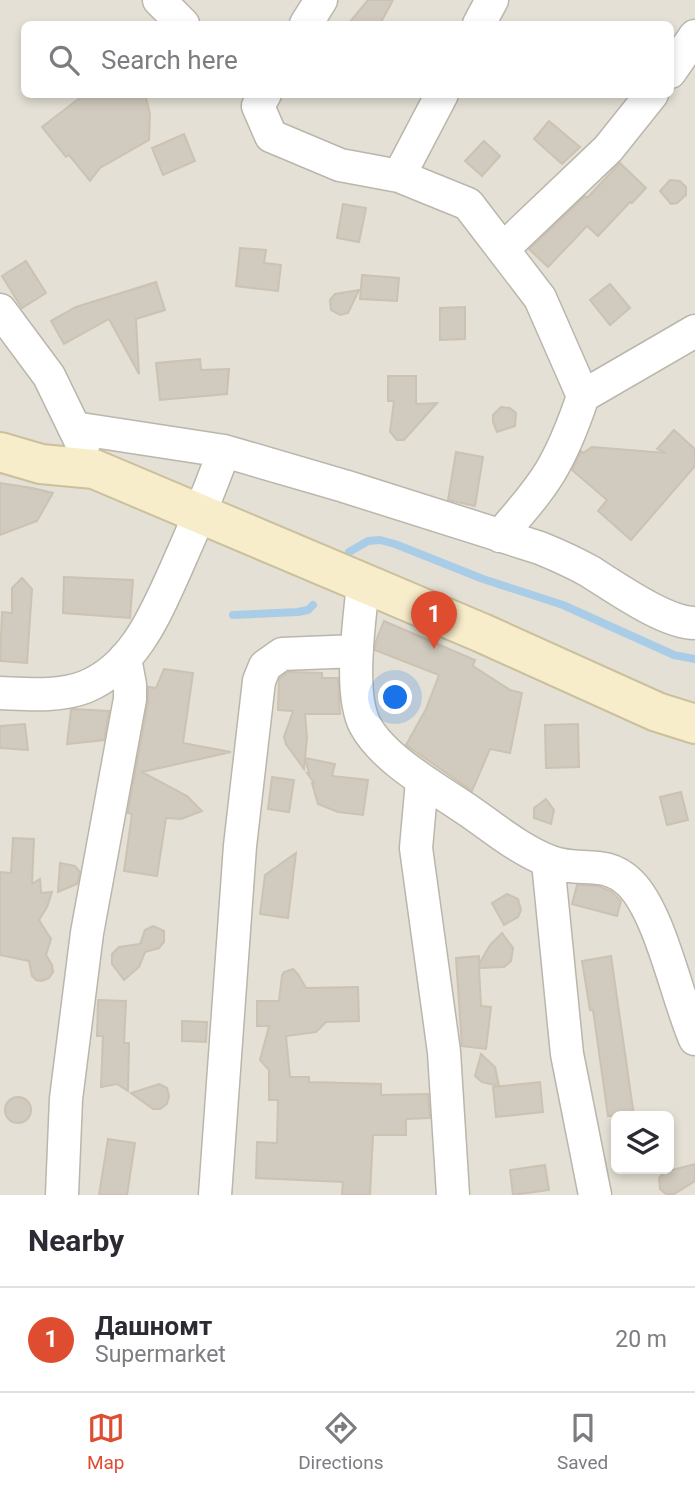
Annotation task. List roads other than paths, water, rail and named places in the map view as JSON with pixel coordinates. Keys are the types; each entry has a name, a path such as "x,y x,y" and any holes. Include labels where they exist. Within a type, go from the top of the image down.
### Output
{"street":[{"path":"159,0 180,21"},
{"path":"308,21 321,0"},
{"path":"481,21 492,0"},
{"path":"674,66 695,36"},
{"path":"257,98 271,136 340,165 399,176 468,204 540,298 583,396"},
{"path":"399,176 440,98"},
{"path":"504,248 608,149 649,98"},
{"path":"0,310 49,376 94,469"},
{"path":"500,536 540,488 553,467 570,433 583,396 695,331"},
{"path":"74,428 224,451 344,486 564,557 664,614 686,623 695,623"},
{"path":"0,693 44,694 70,691 96,682 125,658 153,617 201,515 224,451"},
{"path":"0,452 41,464 94,469 657,712 695,724"},
{"path":"363,583 357,651 358,701 365,724 383,748 422,781 466,808 503,837 552,863 610,868 631,883 649,912 695,1039"},
{"path":"215,1195 240,846 259,681 265,666 282,654 357,651"},
{"path":"62,1195 66,1098 87,933 130,699 125,658"},
{"path":"422,781 416,848 444,1052 453,1195"},
{"path":"552,863 548,872 567,1054 595,1195"}],"waterway":[{"path":"349,552 368,541 380,540 395,544 483,579 563,605 674,655 695,659"},
{"path":"233,615 298,612 308,610 313,605"}],"place":[{"name":"Дашномт","path":"434,649"}]}
